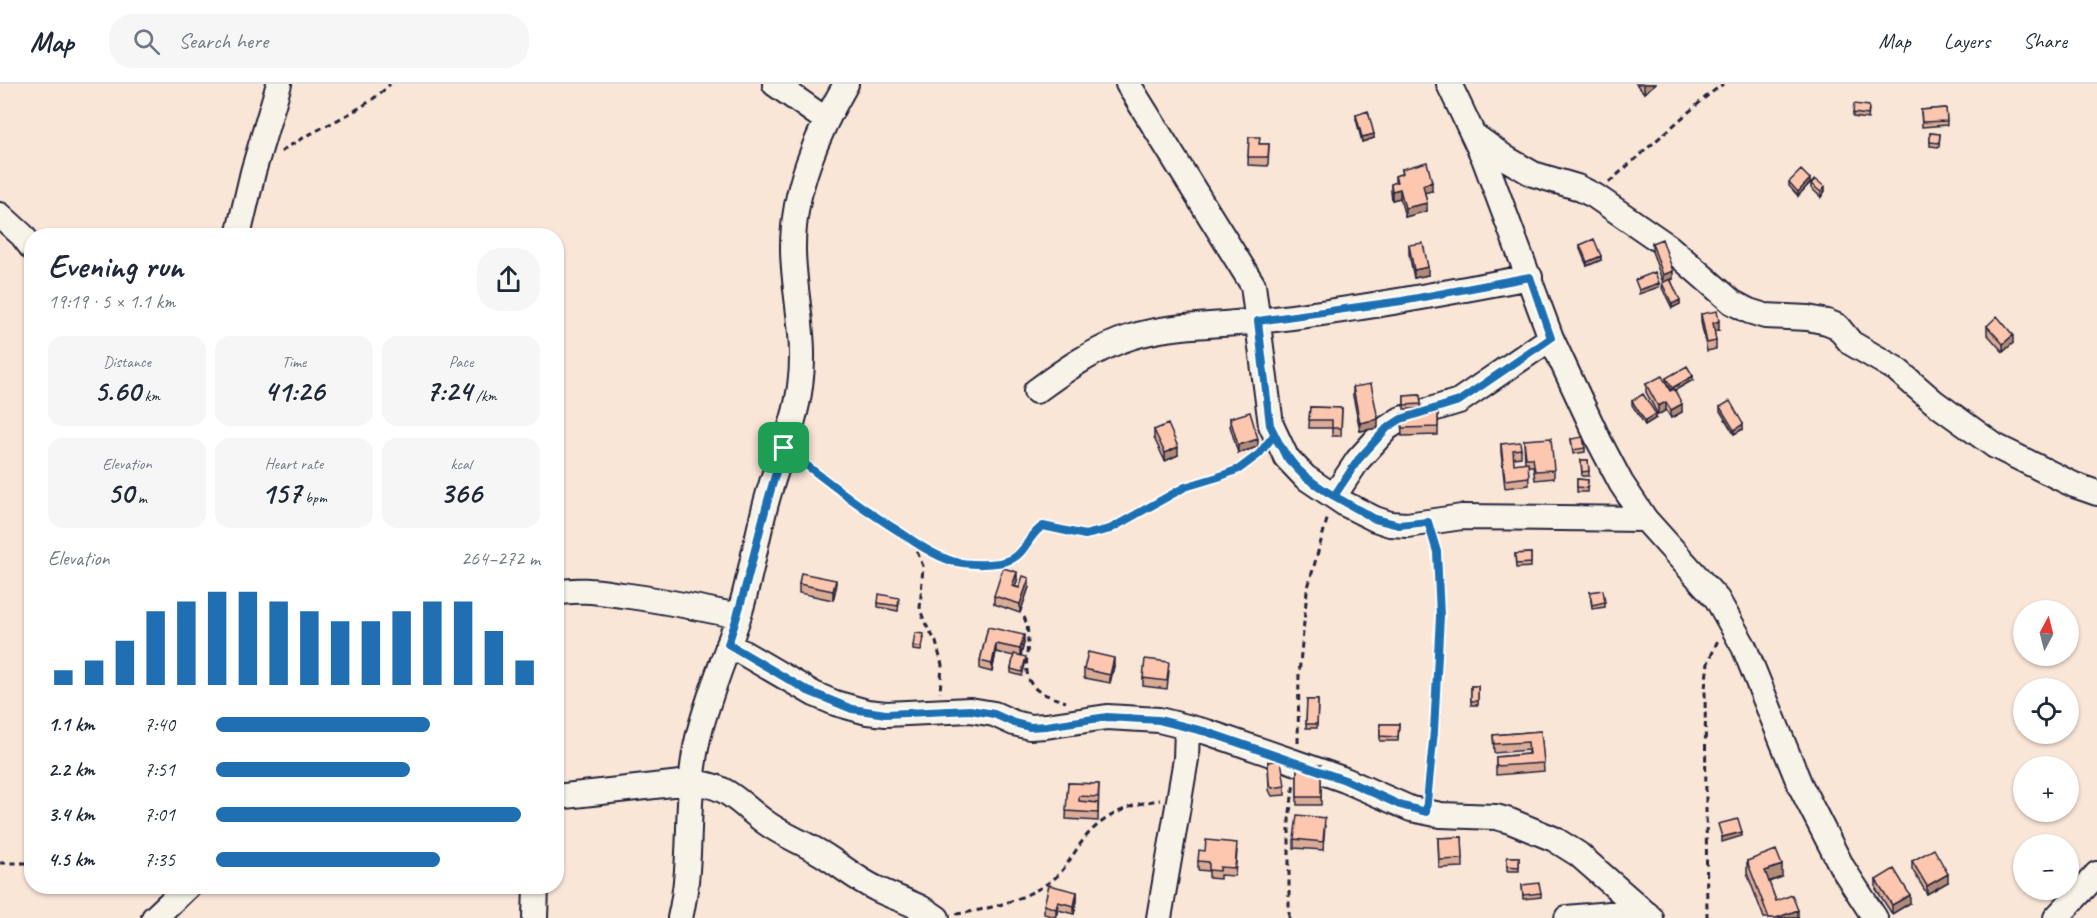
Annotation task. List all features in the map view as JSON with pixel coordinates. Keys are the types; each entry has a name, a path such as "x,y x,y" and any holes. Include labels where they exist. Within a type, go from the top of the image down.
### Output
{"street":[{"path":"240,228 253,172 279,84"},
{"path":"775,84 826,120"},
{"path":"680,918 687,881 690,782 706,706 738,616 763,512 794,420 798,397 802,334 793,252 794,227 802,183 826,120 846,84"},
{"path":"1128,84 1253,285 1268,412 1274,435 1295,468 1334,496 1375,519 1390,524 1407,525 1481,517 1645,519"},
{"path":"1449,84 1484,158 1551,338 1599,441 1621,483 1645,519 1717,599 1744,647 1800,785 1842,867 1875,918"},
{"path":"1474,135 1507,159 1533,174 1577,187 1595,196 1669,247 1732,302 1749,311 1765,315 1808,318 1837,326 1851,343 1896,369 1934,402 1995,446 2074,485 2097,493"},
{"path":"0,215 24,238"},
{"path":"1036,391 1075,363 1132,337 1159,330 1258,321 1402,301 1530,277"},
{"path":"1334,496 1364,452 1387,428 1401,419 1459,401 1551,338"},
{"path":"564,591 595,591 662,600 738,616"},
{"path":"728,644 808,691 852,709 886,714 970,710 994,714 1030,727 1095,718 1159,720 1207,732 1297,763 1345,780 1400,805 1441,815 1496,817 1510,821 1554,839 1578,854 1649,916"},
{"path":"1159,918 1186,759 1187,727"},
{"path":"564,796 690,782 705,783 730,793 777,830 819,852 873,887 934,915"},
{"path":"2056,918 2097,874"},
{"path":"154,918 180,894"},
{"path":"535,918 536,894"},
{"path":"1567,918 1610,914 1649,916"}],"path":[{"path":"280,153 298,139 374,98 390,84"},
{"path":"1595,196 1640,154 1723,84"},
{"path":"784,448 876,517 933,553 954,561 995,564 1012,559 1023,549 1034,531 1043,526 1085,535 1110,529 1185,487 1239,469 1259,454 1274,435"},
{"path":"1289,918 1289,820 1297,763 1299,674 1307,591 1334,496"},
{"path":"1426,812 1434,731 1440,616 1437,552 1428,522"},
{"path":"913,541 923,566 920,609 936,642 942,665 939,710"},
{"path":"1024,617 1028,626 1029,639 1027,678 1040,692 1067,703"},
{"path":"1707,918 1705,688 1708,663 1730,622"},
{"path":"934,915 981,910 1036,890 1056,877 1087,834 1099,824 1134,805 1180,797"},
{"path":"0,863 24,863"}],"building":[{"path":"1854,104 1869,106 1868,115 1853,113"},
{"path":"1946,108 1947,121 1922,122 1921,110"},
{"path":"1368,111 1374,134 1362,137 1356,115"},
{"path":"1930,133 1940,134 1939,143 1930,142"},
{"path":"1249,137 1260,137 1259,144 1269,144 1268,157 1248,157"},
{"path":"1427,162 1432,182 1423,185 1427,203 1405,208 1400,189 1392,191 1391,184 1397,182 1395,176 1403,173 1402,169"},
{"path":"1801,170 1810,179 1798,192 1789,182"},
{"path":"1815,179 1825,187 1821,192 1811,184"},
{"path":"1594,239 1601,256 1587,262 1580,245"},
{"path":"1662,239 1673,271 1663,275 1652,243"},
{"path":"1423,243 1428,267 1414,270 1409,245"},
{"path":"1655,272 1659,283 1639,290 1635,280"},
{"path":"1670,279 1680,300 1672,304 1662,283"},
{"path":"1717,311 1719,321 1713,323 1716,341 1707,343 1701,314"},
{"path":"1997,316 2013,335 2003,344 1987,326"},
{"path":"1687,366 1693,376 1672,388 1666,378"},
{"path":"1662,376 1670,391 1674,389 1682,404 1671,410 1666,402 1658,406 1646,384"},
{"path":"1371,384 1378,419 1360,423 1353,387"},
{"path":"1643,394 1656,414 1645,421 1632,401"},
{"path":"1420,395 1421,404 1404,405 1404,396"},
{"path":"1730,401 1743,424 1734,430 1720,407"},
{"path":"1310,407 1342,408 1341,428 1332,428 1332,420 1309,420"},
{"path":"1250,412 1258,439 1238,445 1230,418"},
{"path":"1438,413 1438,427 1402,428 1401,414"},
{"path":"1168,424 1178,447 1165,453 1154,430"},
{"path":"1583,437 1585,448 1573,450 1571,439"},
{"path":"1551,438 1554,470 1535,471 1533,458 1526,458 1524,440"},
{"path":"1520,442 1521,449 1513,450 1514,464 1528,462 1529,477 1505,480 1501,444"},
{"path":"1581,460 1588,460 1589,471 1582,472"},
{"path":"1577,479 1588,480 1587,488 1577,487"},
{"path":"1531,553 1531,563 1516,564 1515,554"},
{"path":"1003,568 1017,572 1012,586 1019,588 1023,576 1029,578 1020,604 994,596"},
{"path":"801,573 836,580 833,591 799,584"},
{"path":"1603,590 1605,602 1592,605 1590,592"},
{"path":"879,594 899,598 898,606 878,603"},
{"path":"988,627 1024,635 1020,649 996,644 992,664 980,661"},
{"path":"915,633 924,634 921,647 913,646"},
{"path":"1088,652 1114,658 1110,675 1084,669"},
{"path":"1014,654 1026,657 1022,672 1011,669"},
{"path":"1145,659 1169,662 1167,681 1143,678"},
{"path":"1471,686 1478,686 1478,701 1471,701"},
{"path":"1307,700 1318,700 1317,724 1306,724"},
{"path":"1380,724 1399,724 1398,737 1380,736"},
{"path":"1541,731 1544,763 1496,766 1496,757 1529,754 1528,742 1494,744 1493,735"},
{"path":"1281,760 1285,786 1272,788 1269,782 1268,762"},
{"path":"1297,765 1321,765 1321,797 1297,797"},
{"path":"1068,783 1099,784 1098,797 1079,796 1079,801 1098,803 1098,813 1066,811"},
{"path":"1297,815 1325,818 1323,842 1294,839"},
{"path":"1738,819 1742,832 1722,837 1718,824"},
{"path":"1462,837 1463,859 1439,860 1438,838"},
{"path":"1206,840 1237,843 1235,868 1220,867 1220,871 1209,870 1209,862 1198,861 1199,850 1205,851"},
{"path":"1934,849 1948,874 1927,886 1912,861"},
{"path":"1776,850 1782,865 1765,871 1776,901 1792,895 1798,910 1776,918 1769,918 1747,861"},
{"path":"1507,857 1519,857 1519,867 1507,866"},
{"path":"1894,869 1910,895 1892,905 1876,880"},
{"path":"1539,883 1541,893 1523,895 1522,885"},
{"path":"1049,885 1077,892 1074,906 1058,902 1056,909 1044,905"}],"route":[{"path":"784,448 771,484 753,561 728,644 808,691 835,703 867,712 908,714 939,710 970,710 994,714 1030,727 1107,717 1159,720 1207,732 1297,763 1345,780 1400,805 1426,812 1434,731 1440,616 1437,552 1428,522 1399,525 1375,519 1345,504 1305,477 1295,468 1286,457 1270,425 1258,321 1402,301 1530,277 1551,338 1459,401 1401,419 1387,428 1370,444 1334,496 1295,468 1286,457 1274,435 1259,454 1239,469 1185,487 1110,529 1085,535 1043,526 1034,531 1023,549 1012,559 995,564 954,561 933,553 876,517 784,448"}]}
